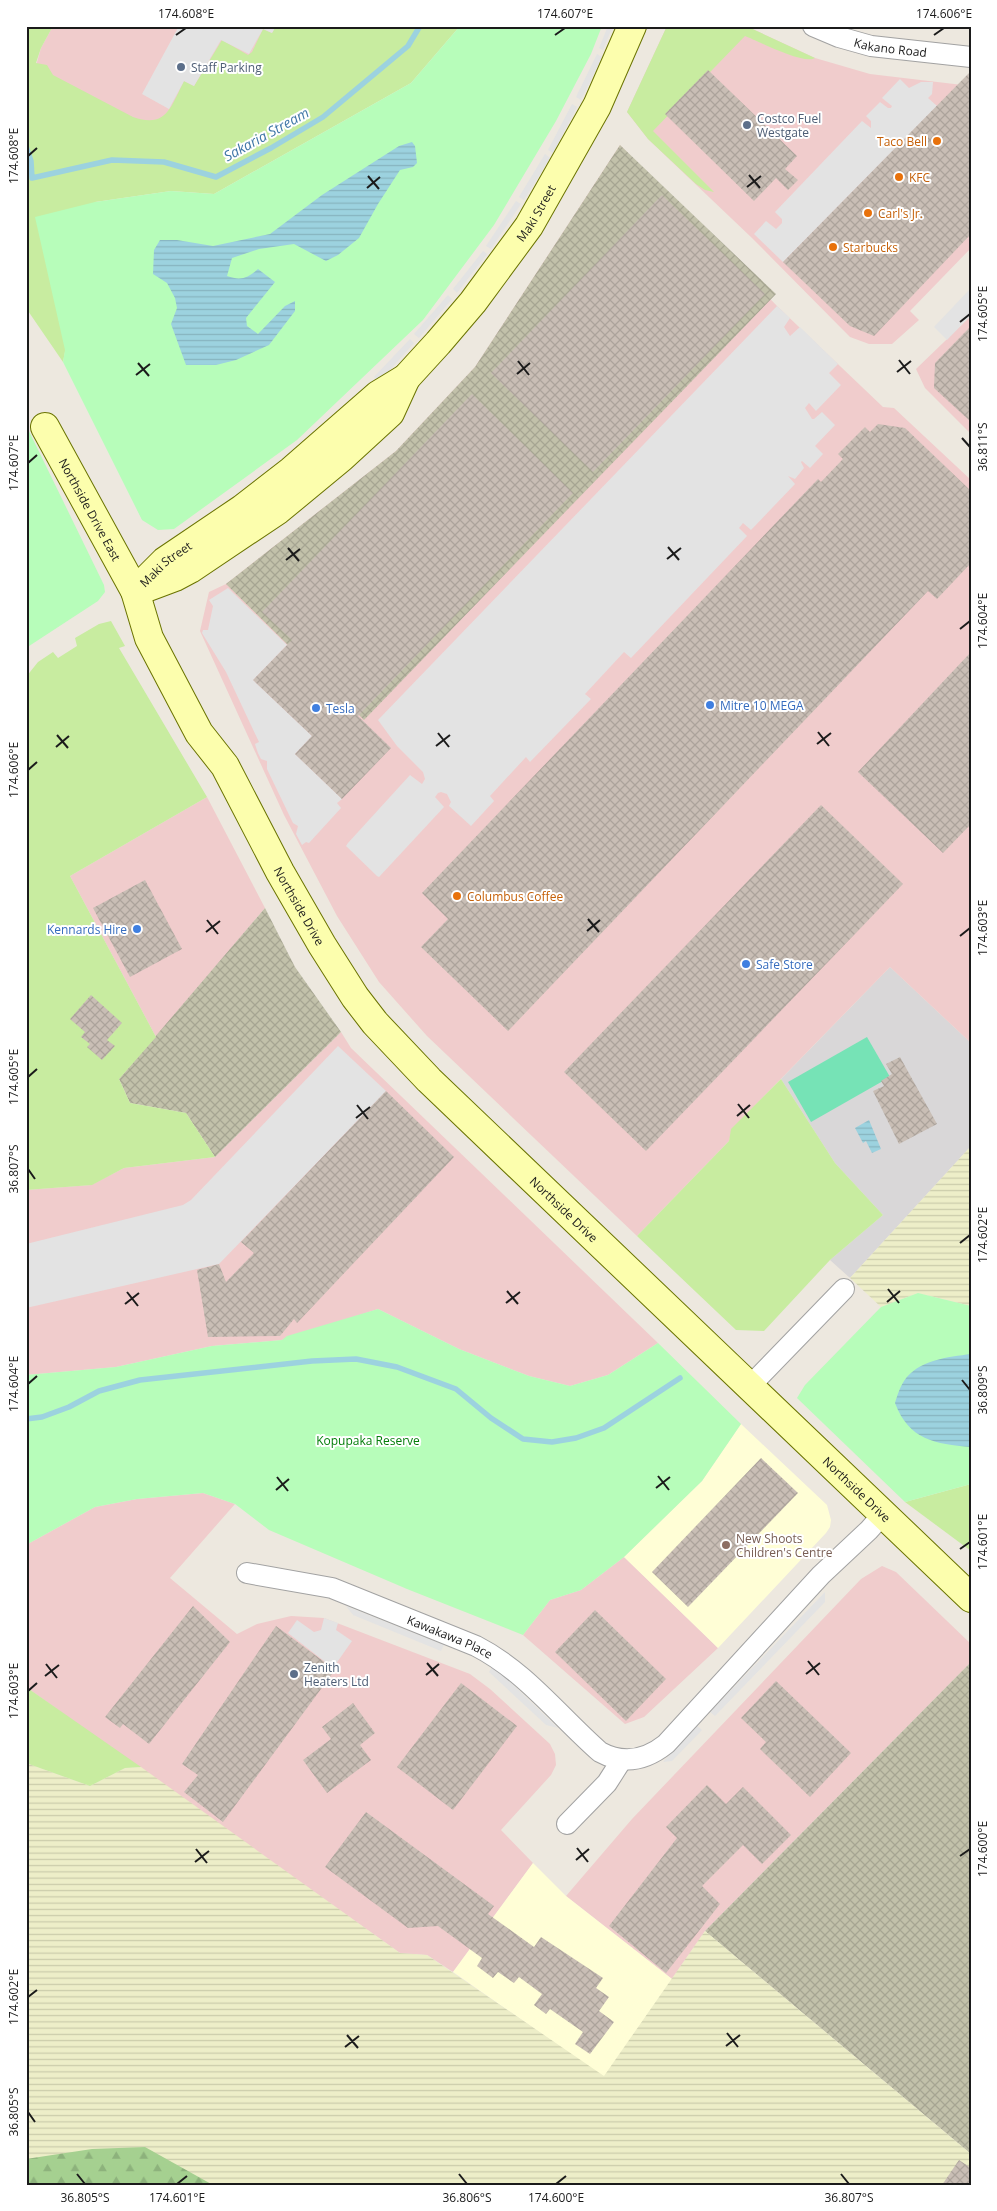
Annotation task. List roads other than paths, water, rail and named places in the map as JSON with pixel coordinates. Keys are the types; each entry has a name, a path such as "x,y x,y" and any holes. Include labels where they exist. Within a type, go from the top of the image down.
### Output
{"street":[{"name":"Maki Street","path":"135,592 175,577 190,569 278,510 341,458 390,413 406,378 473,302 529,226 597,106 632,26"},
{"name":"Kakano Road","path":"813,26 839,37 871,46 971,57"},
{"name":"Northside Drive East","path":"45,427 135,592"},
{"name":"Northside Drive","path":"135,592 149,638 199,733 225,766 280,872 322,945 355,997 375,1023 457,1106 971,1598"},
{"path":"750,1386 844,1289"},
{"path":"567,1824 607,1783 622,1760 647,1756 666,1744 821,1575 869,1530 883,1514"},
{"name":"Kawakawa Place","path":"247,1573 332,1588 476,1646 494,1655 514,1669 600,1752 611,1758 622,1760"}],"water":[{"path":"412,142 415,146 417,163 413,167 400,170 359,238 338,255 326,261 294,244 259,249 232,258 227,276 244,278 258,269 275,282 246,318 247,326 258,334 285,306 295,301 295,311 269,345 236,360 216,365 186,365 171,324 177,308 175,298 167,283 153,274 154,250 160,240 177,240 213,246 270,234 322,195 399,146"},
{"path":"869,1120 881,1149 872,1153 866,1141 863,1143 855,1128"},
{"path":"971,1354 971,1447 935,1442 925,1438 908,1425 895,1403 904,1381 917,1368 925,1364 943,1358"}],"waterway":[{"name":"Sakaria Stream","path":"26,146 31,161 32,178 112,160 164,162 216,177 271,148 323,117 408,46 420,26"},
{"path":"26,1419 42,1417 69,1407 99,1391 140,1380 312,1361 356,1359 397,1367 456,1389 491,1418 523,1439 552,1442 576,1438 604,1428 680,1378"}],"place":[{"name":"Staff Parking","path":"181,67"},
{"name":"Costco Fuel Westgate","path":"747,125"},
{"name":"Taco Bell","path":"937,141"},
{"name":"KFC","path":"899,177"},
{"name":"Carl's Jr.","path":"868,213"},
{"name":"Starbucks","path":"833,247"},
{"name":"Mitre 10 MEGA","path":"710,705"},
{"name":"Tesla","path":"316,708"},
{"name":"Columbus Coffee","path":"457,896"},
{"name":"Kennards Hire","path":"137,929"},
{"name":"Safe Store","path":"746,964"},
{"name":"New Shoots Children's Centre","path":"726,1545"},
{"name":"Zenith Heaters Ltd","path":"294,1674"}],"park label":[{"name":"Kopupaka Reserve","path":"368,1440"}]}
